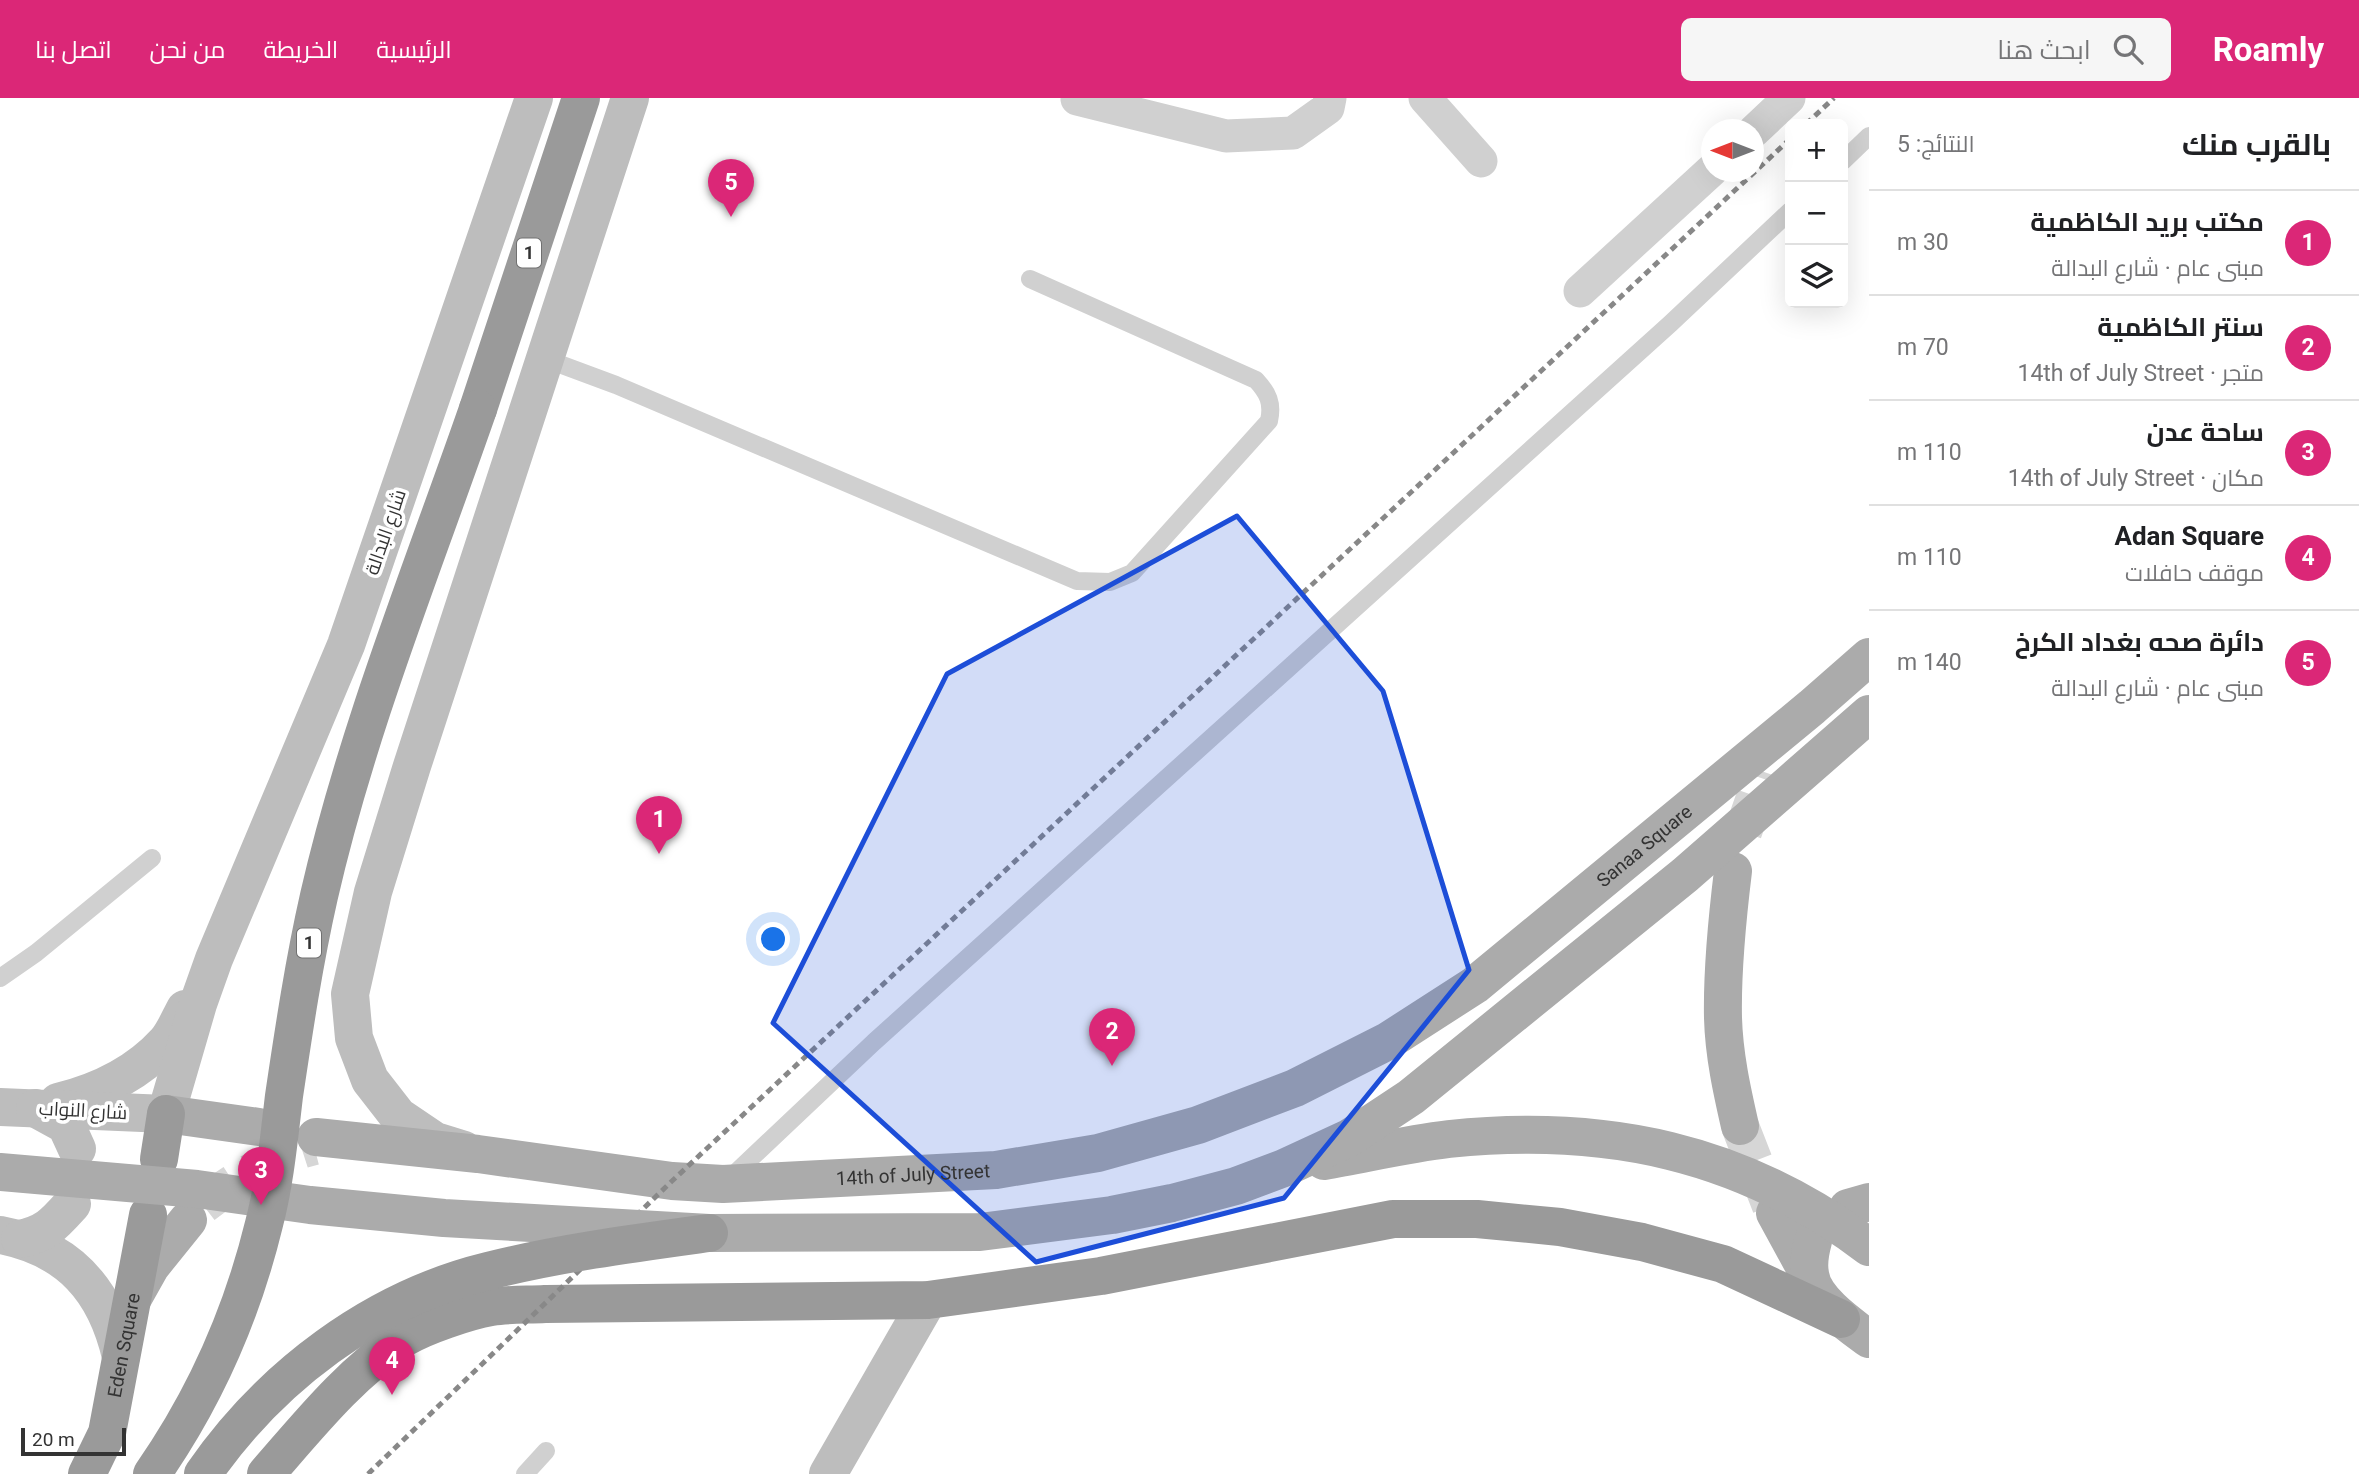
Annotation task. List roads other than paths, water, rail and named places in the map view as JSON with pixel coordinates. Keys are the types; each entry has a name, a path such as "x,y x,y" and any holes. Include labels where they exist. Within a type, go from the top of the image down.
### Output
{"highway":[{"name":"1","path":"152,1474 203,1391 227,1339 254,1265 274,1176 293,1031 305,964 318,897 339,818 367,727 478,409 581,98"},
{"path":"159,1159 166,1114"},
{"name":"Eden Square","path":"87,1474 107,1433 148,1215"},
{"path":"266,1474 317,1415 363,1371 406,1337 447,1320 490,1307 545,1304 928,1300 1101,1276 1393,1219 1477,1219 1560,1227 1642,1242 1723,1264 1855,1329"},
{"path":"203,1474 249,1415 300,1367 357,1326 420,1294 487,1271 607,1248 709,1233"}],"main road":[{"name":"شارع البدالة","path":"214,959 346,645 534,98"},
{"path":"478,1154 435,1141 398,1116 370,1080 354,1038 350,994 373,892 408,778 630,98"},
{"name":"Sanaa Square","path":"1475,985 1869,657"},
{"name":"Sanaa Square","path":"1764,772 1783,741 1812,707"},
{"path":"0,1172 197,1189 310,1205 444,1218 709,1233 981,1232 1041,1226 1172,1203 1236,1186 1284,1168 1349,1138 1411,1097 1685,875 1869,714"},
{"path":"1733,871 1725,950 1723,1019 1728,1073 1740,1126"},
{"path":"18,1107 86,1095 137,1069 167,1040 214,959"},
{"path":"214,959 166,1114 259,1127"},
{"name":"14th of July Street","path":"326,1141 478,1154 672,1181 723,1184 996,1170 1098,1153 1198,1125 1295,1088 1388,1041 1475,985"},
{"path":"18,1107 65,1125 77,1149"},
{"name":"شارع النواب","path":"18,1107 166,1114"},
{"path":"1284,1168 1446,1140 1492,1136 1562,1134 1619,1140 1676,1152 1736,1170 1793,1197 1869,1247"},
{"path":"10,1237 38,1235 53,1226 72,1204"},
{"path":"1775,1213 1811,1259 1820,1296 1855,1329"},
{"path":"132,1299 151,1266 188,1220"},
{"path":"10,1237 46,1249 68,1264 88,1283 104,1305 115,1331 121,1357"},
{"path":"828,1474 928,1300"}],"street":[{"path":"1077,99 1226,136 1293,132 1328,108 1330,98"},
{"path":"1425,98 1481,161"},
{"path":"1764,122 1789,98"},
{"path":"1580,291 1701,180"}],"lane":[{"path":"1848,156 1869,136"},
{"path":"723,1184 874,1042 1671,324 1785,216"},
{"path":"546,359 615,385 1077,581 1110,582 1132,573 1269,421 1272,410 1270,398 1256,380 1030,279"},
{"path":"0,978 36,953 152,858"},
{"path":"525,1474 546,1451"}],"tunnel":[{"path":"1743,832 1764,772"},
{"path":"1740,1126 1771,1206"},
{"path":"203,1205 255,1170 314,1146"}],"railway":[{"path":"1811,119 1834,98"},
{"path":"368,1474 672,1181 1785,144"}],"place":[{"name":"دائرة صحه بغداد الكرخ","path":"731,217"},
{"name":"مكتب بريد الكاظمية","path":"659,854"},
{"name":"سنتر الكاظمية","path":"1112,1066"},
{"name":"ساحة عدن","path":"261,1205"},
{"name":"Adan Square","path":"392,1395"}]}
